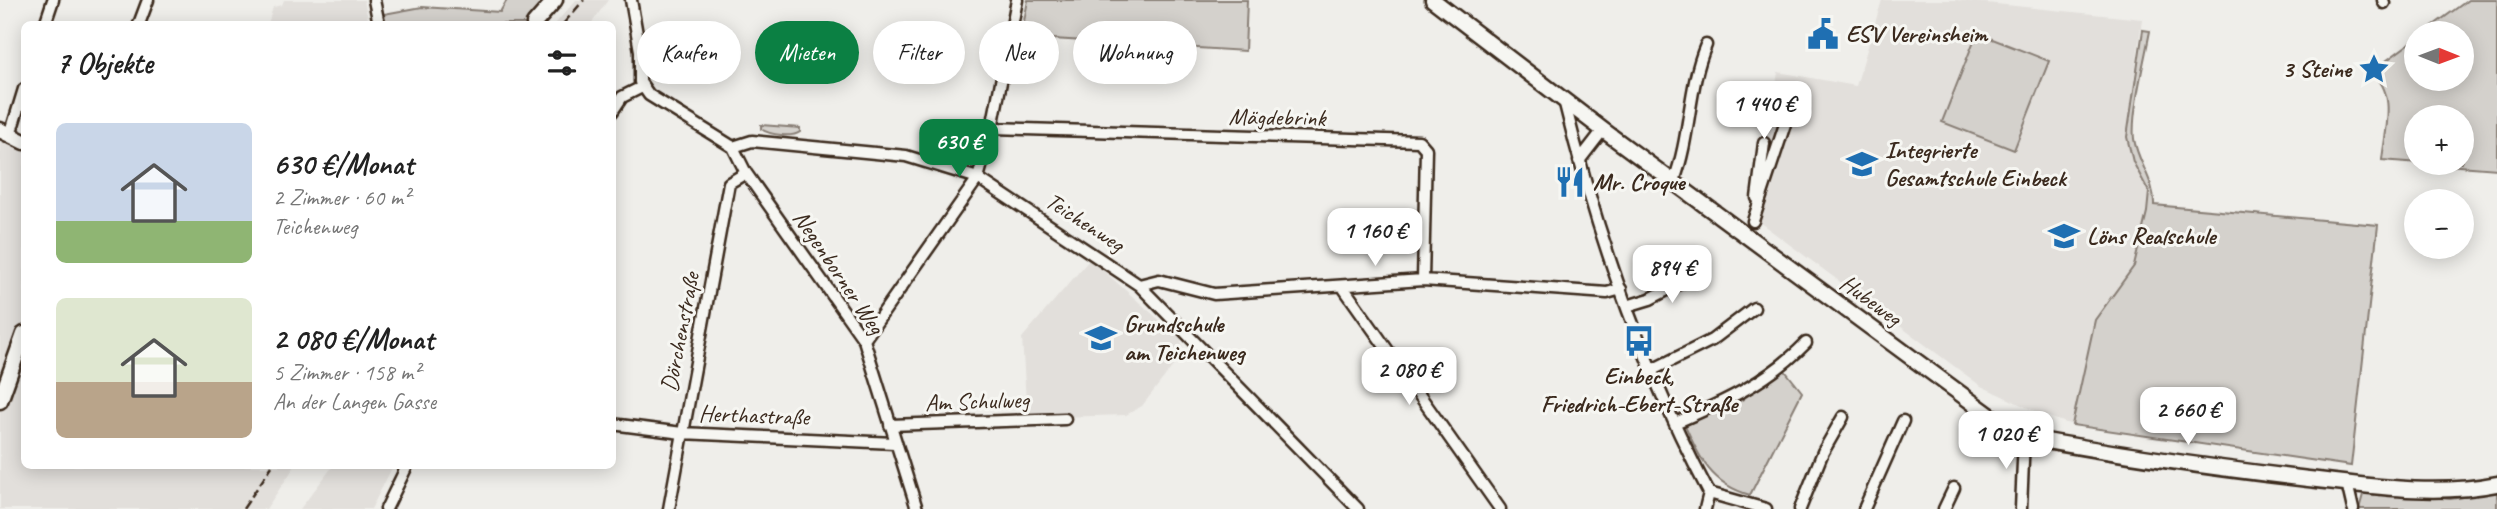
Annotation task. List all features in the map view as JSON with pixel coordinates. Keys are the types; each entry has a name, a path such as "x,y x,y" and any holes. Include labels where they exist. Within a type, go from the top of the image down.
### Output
{"street":[{"path":"46,21 53,0"},
{"path":"140,21 148,0"},
{"path":"374,0 378,21"},
{"path":"537,21 555,0"},
{"path":"631,0 642,87 733,147"},
{"path":"864,340 978,178 992,128 1017,0"},
{"name":"Hubeweg","path":"1433,0 1564,100 1600,133 1674,181 2011,431 2024,437 2174,463 2347,483 2434,490 2469,489 2497,484"},
{"path":"1674,181 1686,150 1698,64 1706,45"},
{"path":"616,106 622,97 642,87"},
{"path":"21,96 5,132 21,140"},
{"path":"1564,100 1578,161 1650,371 1709,494 1705,509"},
{"path":"1751,240 1767,164 1791,106 1803,110"},
{"name":"Mägdebrink","path":"992,128 1419,141 1426,149 1423,280"},
{"path":"1578,161 1600,133"},
{"name":"Teichenweg","path":"733,147 752,141 906,156 978,178 1139,285 1358,509"},
{"path":"1764,143 1767,164"},
{"name":"Negenborner Weg","path":"733,147 746,173 864,340 894,443 918,509"},
{"name":"Dörchenstraße","path":"669,509 729,183 746,173"},
{"path":"1627,306 1650,299 1701,272"},
{"path":"1139,285 1159,280 1214,294 1423,280 1607,293 1621,289"},
{"path":"1343,287 1500,509"},
{"path":"1650,371 1712,340 1754,308"},
{"path":"0,401 21,342"},
{"path":"1675,423 1742,394 1791,358 1806,343"},
{"path":"1800,509 1823,452 1843,417"},
{"name":"Am Schulweg","path":"890,425 1065,419"},
{"path":"1864,509 1903,421"},
{"name":"Herthastraße","path":"616,425 682,433 894,443"},
{"path":"2021,509 2024,437"},
{"path":"386,509 406,469"},
{"path":"2347,483 2353,509"},
{"path":"1944,509 1954,488"},
{"path":"1709,494 1766,509"}],"shaded area":[{"path":"284,0 364,0 368,21 269,21 273,7 282,5"},
{"path":"507,0 549,0 531,21 385,21 384,14 422,7 500,12"},
{"path":"576,0 608,0 593,21 558,21"},
{"path":"1028,0 1247,0 1245,51 1197,48 1197,21 1073,21 1073,40 1059,39 1059,21 1024,21"},
{"path":"1882,0 1957,0 2142,19 2127,137 2133,162 2149,192 2147,212 2134,266 2095,320 2072,425 2043,415 1981,386 1751,216 1761,144 1767,144 1778,72 1856,86"},
{"path":"2468,0 2497,0 2497,169 2474,167 2474,105 2404,105 2404,162 2382,160 2387,101 2385,90 2371,72 2404,48 2404,91 2474,91 2474,21 2439,21"},
{"path":"2143,30 2150,31 2136,101 2134,139 2152,188 2154,205 2378,225 2351,466 2072,425 2095,320 2134,266 2147,212 2149,192 2133,162 2127,137"},
{"path":"1977,33 2049,61 2014,150 1942,122"},
{"path":"761,125 800,128 800,132 792,135 775,134 761,129"},
{"path":"0,137 21,148 21,469 293,469 266,509 0,509"},
{"name":"Grundschule am Teichenweg","path":"1090,259 1181,339 1183,353 1142,406 1126,415 1027,418 1022,338"},
{"path":"1783,368 1802,392 1750,495 1726,484 1708,469 1685,425 1742,400"},
{"path":"331,469 391,469 371,509 300,509"},
{"path":"2364,491 2450,499 2497,492 2497,509 2359,509"}],"railway":[{"path":"566,21 584,0"},
{"path":"243,509 270,469"}],"place":[{"name":"ESV Vereinsheim","path":"1823,34"},
{"name":"3 Steine","path":"2374,69"},
{"name":"Integrierte Gesamtschule Einbeck","path":"1862,164"},
{"name":"Mr. Croque","path":"1570,182"},
{"name":"Löns Realschule","path":"2064,236"},
{"name":"Grundschule am Teichenweg","path":"1101,338"},
{"name":"Einbeck, Friedrich-Ebert-Straße","path":"1639,341"}]}
